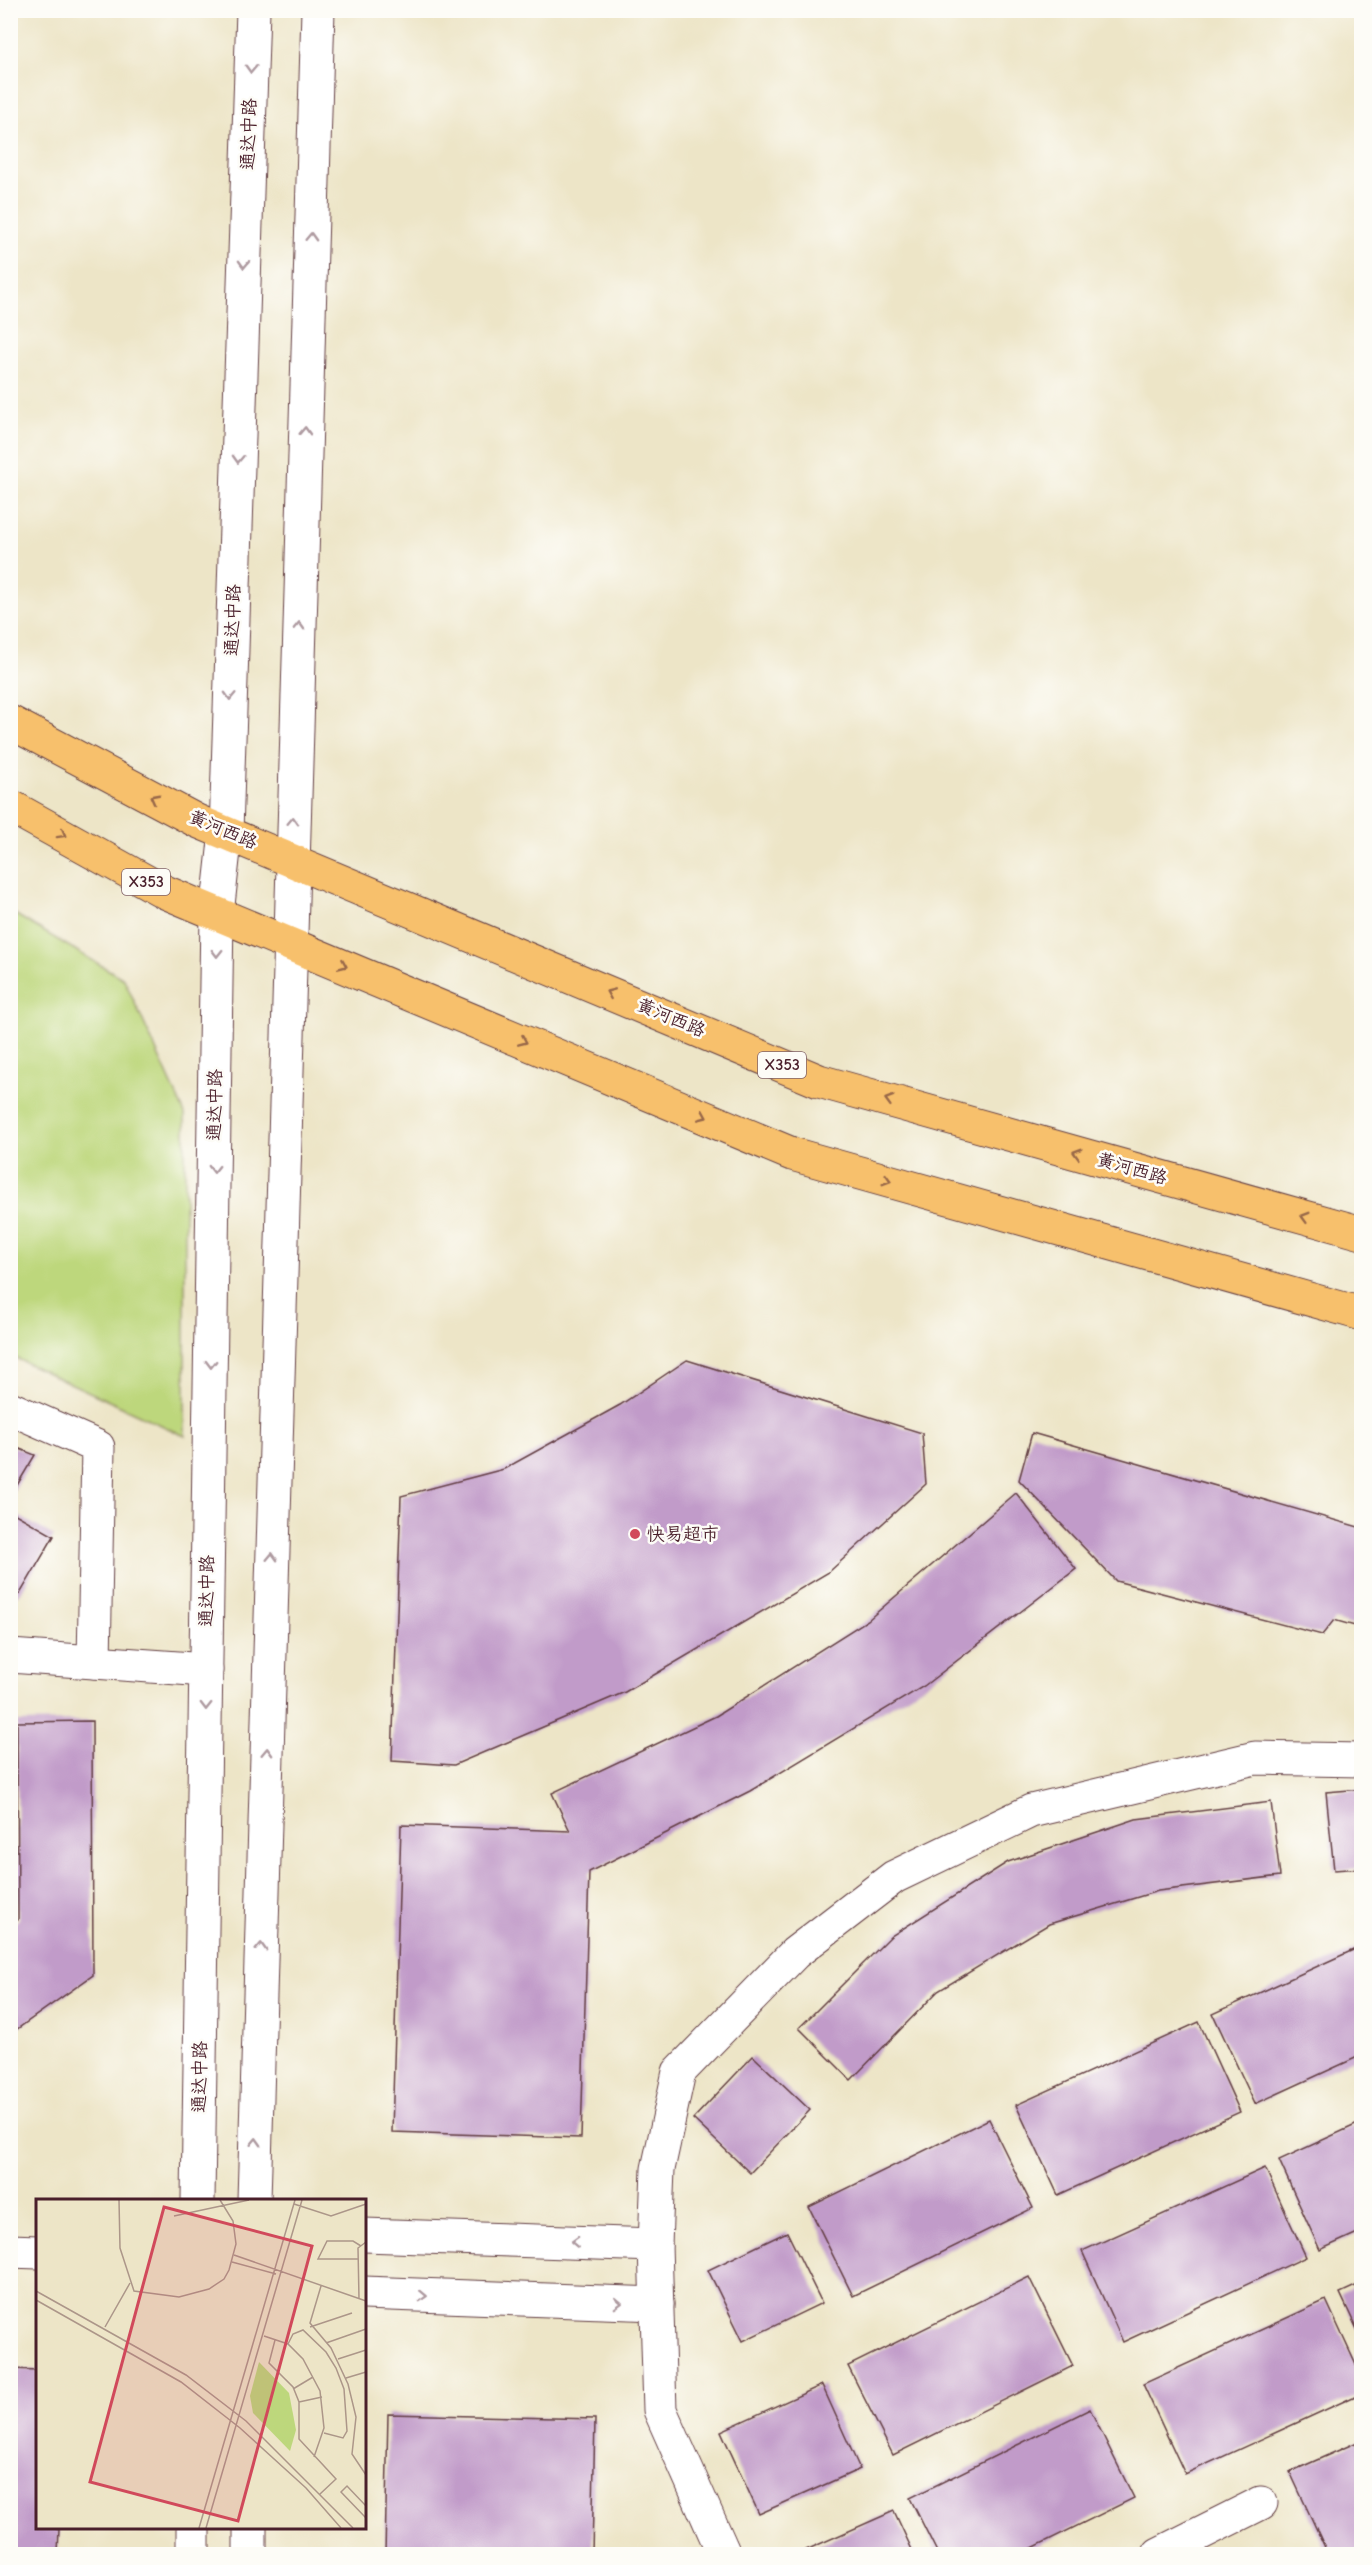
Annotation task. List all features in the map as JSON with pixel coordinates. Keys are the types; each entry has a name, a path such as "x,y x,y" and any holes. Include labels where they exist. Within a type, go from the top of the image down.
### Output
{"main road":[{"name":"黄河西路","path":"10,722 197,821 819,1081 1362,1233"},
{"name":"X353","path":"10,806 165,892 792,1154 1362,1314"}],"street":[{"name":"通达中路","path":"198,2199 218,914 226,832 253,10"},
{"path":"254,2199 318,10"},
{"path":"10,1408 98,1447 94,1662"},
{"path":"10,1656 206,1670"},
{"path":"724,2554 660,2410 655,2244 658,2169 679,2072 795,1953 894,1877 1031,1811 1255,1758 1362,1760"},
{"path":"366,2235 655,2244"},
{"path":"10,2251 36,2252"},
{"path":"366,2293 657,2304"},
{"path":"1159,2554 1261,2503"},
{"path":"193,2529 193,2554"},
{"path":"250,2529 250,2554"}],"green space":[{"path":"11,912 124,979 185,1114 185,1436 11,1356"}],"building":[{"name":"快易超市","path":"687,1360 922,1433 926,1484 829,1572 625,1692 454,1765 392,1761 401,1496 504,1469 620,1405"},
{"path":"1032,1433 1362,1528 1362,1628 1334,1620 1322,1635 1116,1581 1019,1480"},
{"path":"10,1445 35,1455 10,1497"},
{"path":"1016,1493 1076,1569 924,1686 750,1791 589,1872 581,2138 392,2132 401,1825 570,1831 552,1793 716,1716 868,1620"},
{"path":"10,1511 54,1536 20,1594 10,1598"},
{"path":"92,1721 93,1975 10,2034 10,1926 18,1920 17,1722"},
{"path":"1362,1789 1362,1868 1334,1870 1326,1792"},
{"path":"1271,1802 1280,1876 1158,1891 1049,1924 938,1991 851,2080 799,2028 891,1936 1008,1862 1136,1819"},
{"path":"1362,1946 1362,2055 1255,2104 1213,2014"},
{"path":"1199,2022 1240,2112 1058,2195 1016,2105"},
{"path":"753,2056 810,2110 750,2173 693,2119"},
{"path":"989,2119 1033,2208 853,2296 809,2207"},
{"path":"1362,2122 1362,2231 1320,2250 1279,2160"},
{"path":"1265,2168 1306,2257 1123,2342 1082,2251"},
{"path":"787,2232 822,2303 743,2341 708,2270"},
{"path":"1029,2277 1073,2366 893,2455 848,2366"},
{"path":"1362,2283 1362,2340 1340,2293"},
{"path":"1326,2300 1362,2378 1362,2393 1185,2474 1143,2384"},
{"path":"10,2369 36,2370 36,2529 59,2529 58,2554 10,2554"},
{"path":"822,2385 860,2469 759,2514 721,2431"},
{"path":"1090,2409 1134,2498 1020,2554 938,2554 910,2498"},
{"path":"388,2414 595,2419 592,2554 385,2554"},
{"path":"1362,2440 1362,2549 1350,2554 1328,2554 1290,2472"},
{"path":"894,2511 914,2554 797,2554"}],"place":[{"name":"快易超市","path":"635,1534"}]}
